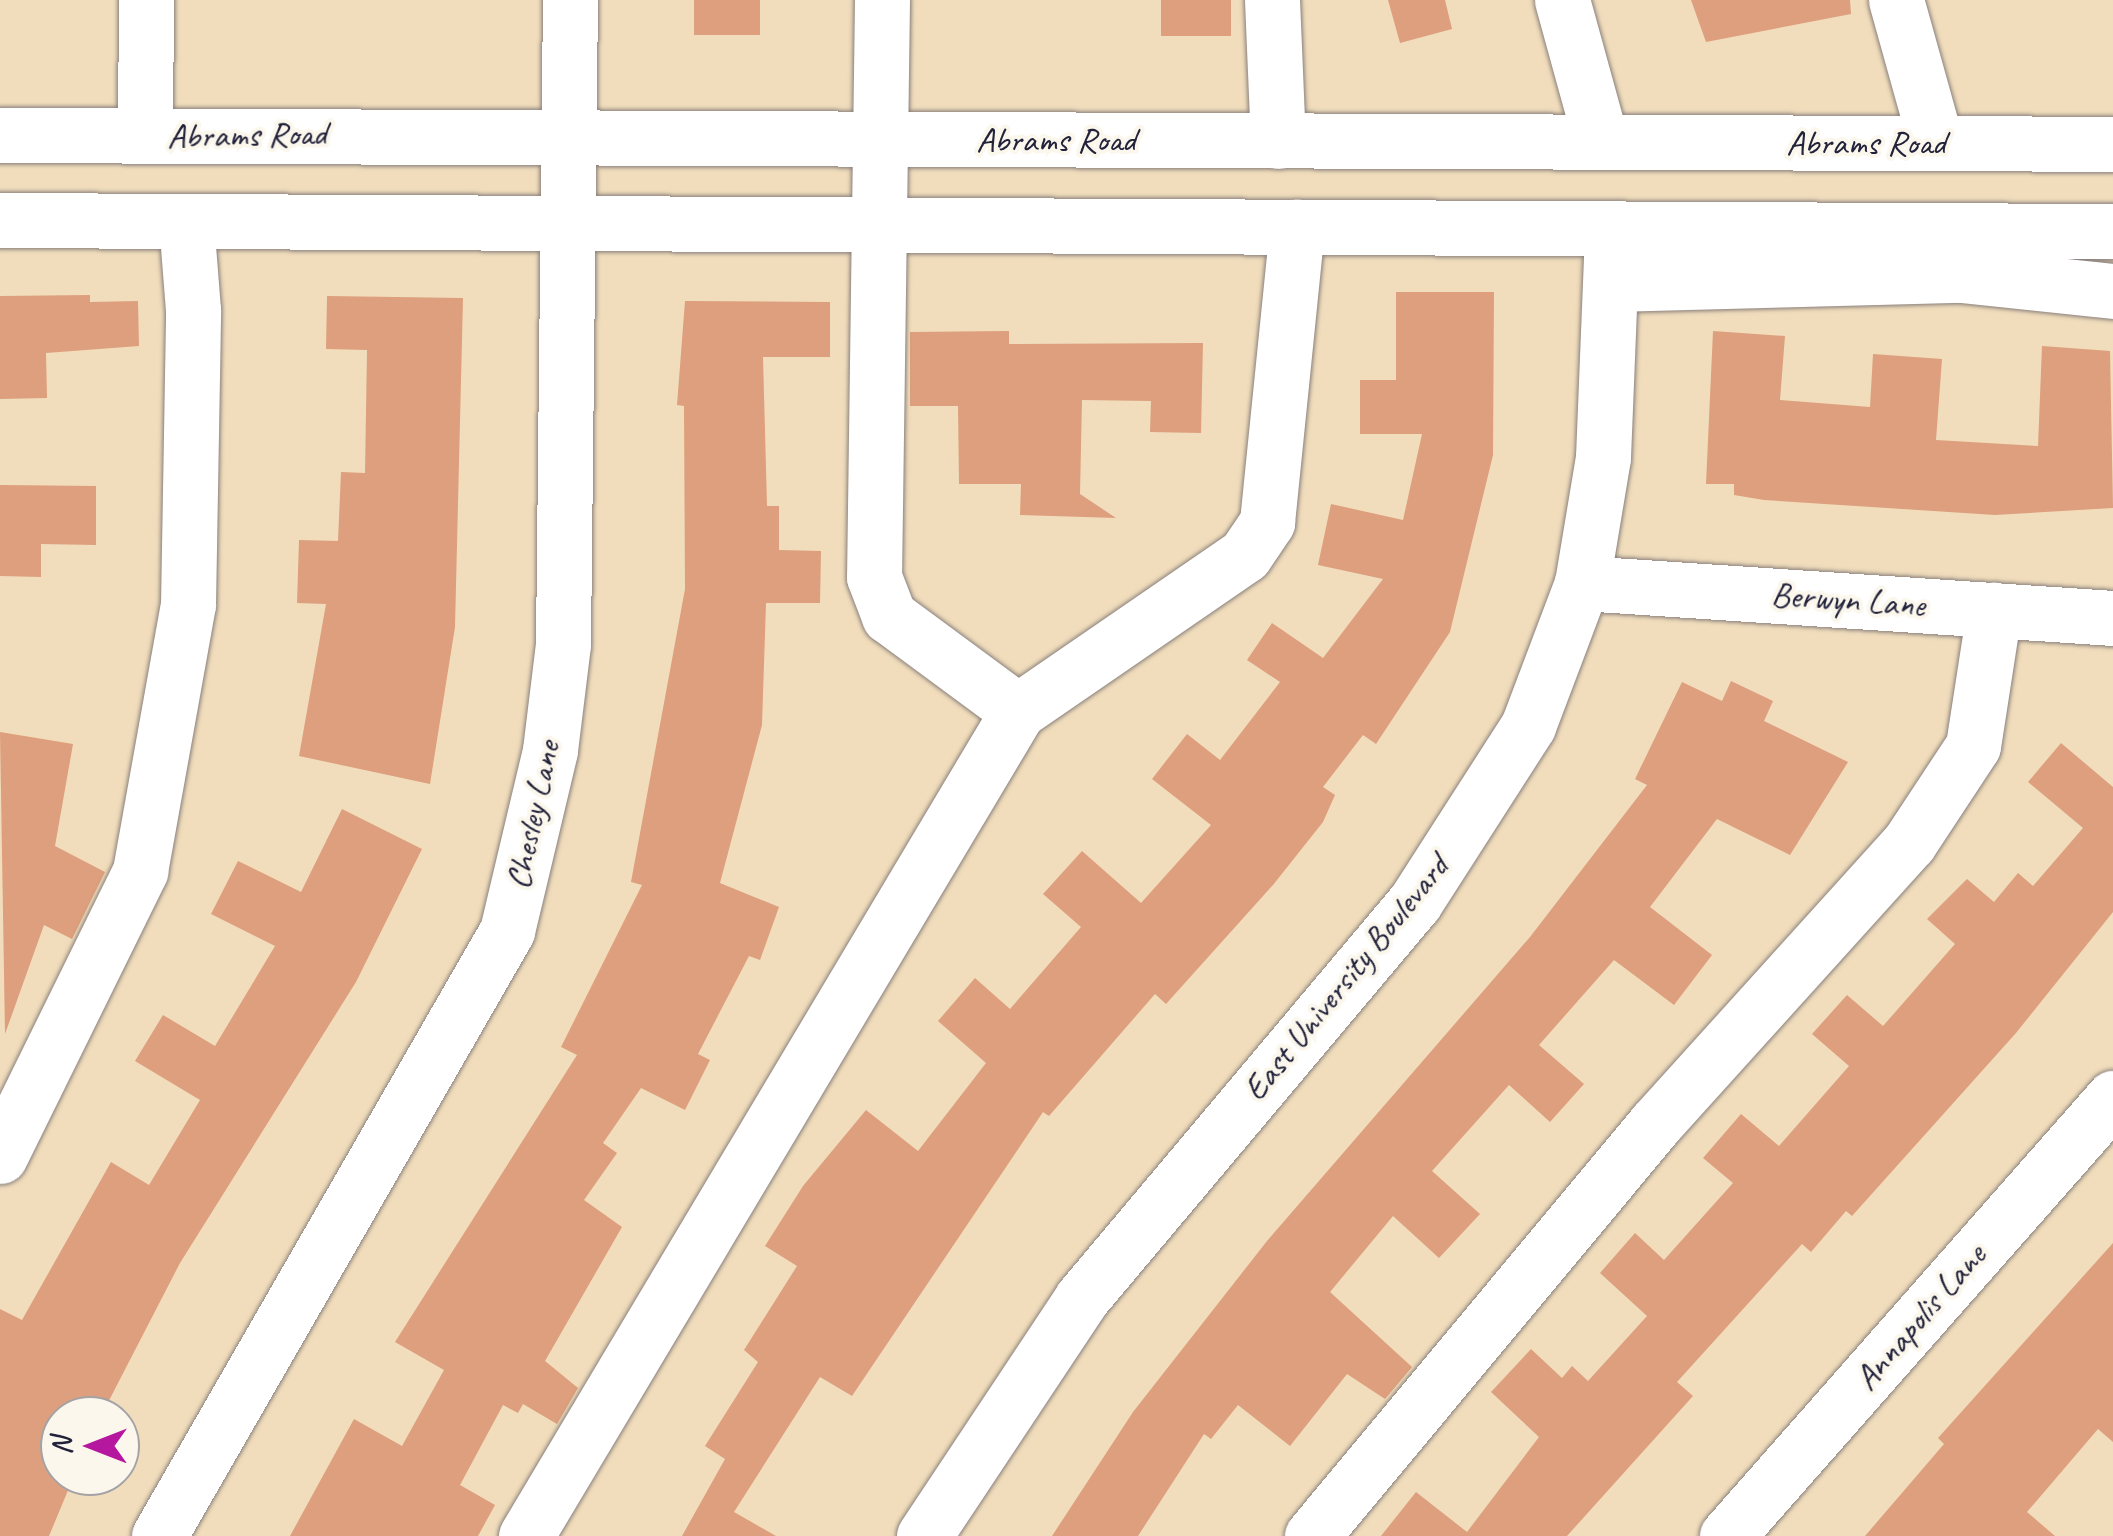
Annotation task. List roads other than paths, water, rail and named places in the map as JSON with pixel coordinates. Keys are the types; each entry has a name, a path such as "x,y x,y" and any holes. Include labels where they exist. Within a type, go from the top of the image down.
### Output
{"street":[{"path":"145,136 146,0"},
{"name":"Chesley Lane","path":"159,1536 508,931 550,750 563,644 570,0"},
{"path":"882,0 874,577 889,616 1018,712"},
{"path":"1272,0 1278,141"},
{"name":"East University Boulevard","path":"924,1536 1082,1298 1415,902 1528,726 1582,582 1603,457 1612,284 1612,228 1600,142 1562,0"},
{"path":"1896,0 1936,143"},
{"name":"Abrams Road","path":"0,135 568,132 881,139 2113,144"},
{"path":"0,220 2113,231"},
{"path":"0,1156 140,871 188,605 194,310 186,221"},
{"path":"526,1536 1018,712 1244,555 1268,522 1297,227"},
{"path":"1612,284 1961,275 2113,291"},
{"name":"Berwyn Lane","path":"1582,582 2113,618"},
{"path":"1312,1536 1655,1124 1909,843 1973,746 1994,610"},
{"name":"Annapolis Lane","path":"1727,1536 2113,1098"}]}
